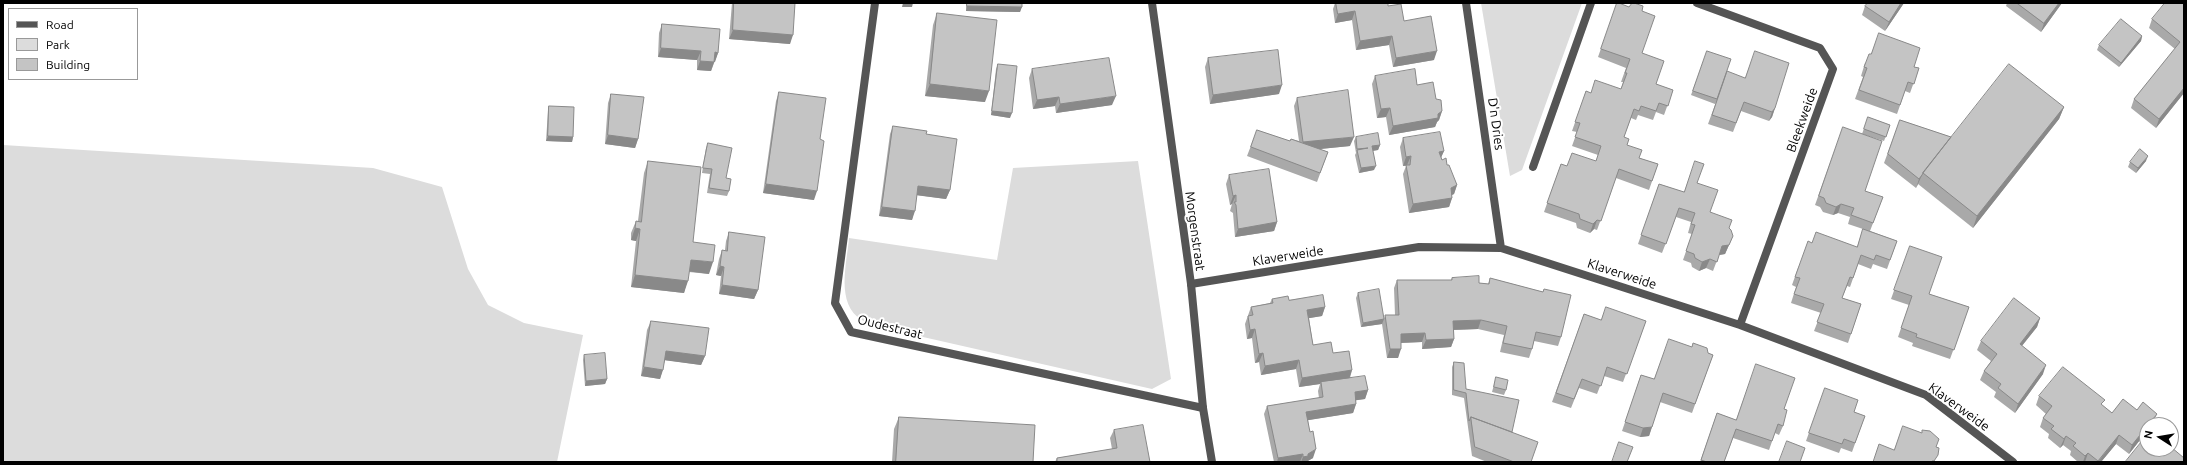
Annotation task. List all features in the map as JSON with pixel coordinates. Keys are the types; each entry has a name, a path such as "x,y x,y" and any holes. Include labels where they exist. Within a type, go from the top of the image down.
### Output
{"street":[{"name":"Oudestraat","path":"875,3 835,303 851,332 1203,408"},
{"name":"Morgenstraat","path":"1152,3 1190,284 1203,408 1212,462"},
{"name":"D'n Dries","path":"1466,3 1501,248"},
{"path":"1533,167 1591,3"},
{"name":"Bleekweide","path":"1697,3 1820,48 1833,69 1740,325"},
{"name":"Klaverweide","path":"1190,284 1419,247 1501,248 1740,325 1926,395 2013,462"}],"green space":[{"path":"1481,3 1582,3 1522,170 1510,176"},
{"path":"3,145 373,168 442,187 468,269 488,305 524,323 583,335 557,462 3,462"},
{"path":"1138,161 1171,379 1152,389 879,327 862,320 854,313 848,304 845,294 845,271 849,238 997,260 1013,168"}],"building":[{"path":"734,3 795,3 793,35 733,30"},
{"path":"967,3 1022,3 1022,7 967,6"},
{"path":"1336,3 1388,3 1388,6 1401,4 1404,21 1431,16 1437,51 1396,58 1392,36 1360,41 1355,11 1338,14"},
{"path":"1617,3 1629,7 1632,3 1643,6 1642,11 1655,16 1642,53 1664,61 1656,84 1673,90 1668,106 1659,103 1656,111 1641,106 1639,111 1634,109 1624,137 1629,139 1627,145 1642,150 1639,158 1658,164 1652,181 1619,169 1601,221 1597,220 1593,224 1580,219 1579,214 1547,203 1561,164 1567,166 1572,153 1596,161 1601,146 1575,137 1580,123 1575,122 1586,91 1591,93 1595,80 1621,89 1627,73 1625,73 1630,59 1601,49"},
{"path":"1868,3 1901,3 1889,22 1865,6"},
{"path":"2017,3 2059,3 2044,23"},
{"path":"2165,3 2184,3 2184,88 2159,119 2134,99 2180,42 2152,19"},
{"path":"937,13 997,20 989,91 930,84"},
{"path":"2121,19 2142,36 2121,63 2099,45"},
{"path":"662,24 720,29 718,53 715,52 714,62 700,61 701,51 661,48"},
{"path":"1879,33 1920,48 1914,67 1919,68 1914,84 1908,82 1900,105 1859,90 1867,68 1864,67"},
{"path":"1278,50 1282,85 1213,95 1208,58"},
{"path":"1707,51 1731,59 1717,99 1693,91"},
{"path":"1755,51 1789,63 1775,108 1772,112 1744,102 1736,123 1712,115 1727,71 1745,78"},
{"path":"1109,58 1116,96 1060,104 1059,97 1037,100 1032,69"},
{"path":"998,64 1017,66 1012,113 992,111"},
{"path":"2009,64 2064,107 1977,216 1923,173"},
{"path":"1415,69 1417,85 1433,82 1436,99 1441,100 1442,111 1438,114 1438,118 1393,126 1390,108 1381,109 1375,76"},
{"path":"1348,90 1354,137 1303,142 1297,98"},
{"path":"779,92 826,98 820,139 824,141 817,191 766,184"},
{"path":"611,94 644,97 638,139 608,135"},
{"path":"549,106 574,107 573,137 548,136"},
{"path":"1868,117 1890,125 1886,137 1864,129"},
{"path":"1900,120 1951,137 1919,179 1888,154"},
{"path":"893,126 927,131 926,134 957,139 950,190 918,186 915,211 882,207"},
{"path":"1843,127 1882,141 1865,191 1883,197 1873,223 1851,215 1854,208 1841,204 1836,207 1826,203 1824,198 1819,196"},
{"path":"1257,130 1290,141 1291,139 1328,152 1320,173 1251,147"},
{"path":"1440,132 1444,151 1439,152 1442,160 1446,158 1447,165 1449,165 1457,185 1451,188 1452,198 1413,204 1406,165 1410,165 1411,156 1406,157 1403,138"},
{"path":"1378,133 1380,145 1372,146 1376,166 1361,168 1357,150 1368,148 1357,149 1356,137"},
{"path":"708,143 732,148 726,178 731,179 729,191 709,188 712,169 703,168"},
{"path":"2140,149 2148,156 2138,168 2130,162"},
{"path":"648,161 701,167 693,242 715,245 713,262 691,260 688,281 635,275 640,229 635,228 636,221 641,222"},
{"path":"1695,161 1704,164 1697,183 1718,190 1710,212 1732,220 1729,228 1733,236 1729,245 1722,246 1717,262 1710,259 1702,262 1695,258 1694,254 1686,251 1695,225 1691,224 1695,213 1679,208 1666,244 1641,235 1659,184 1684,192"},
{"path":"1269,169 1277,222 1238,229 1236,205 1234,202 1236,202 1236,195 1233,196 1229,175"},
{"path":"1863,229 1897,241 1890,260 1876,255 1874,260 1861,255 1853,278 1850,277 1842,298 1861,304 1851,334 1817,322 1824,304 1794,294 1800,278 1795,277 1808,241 1812,243 1816,232 1857,247"},
{"path":"729,232 765,237 758,290 722,285 724,267 720,266 722,250 727,251"},
{"path":"1910,246 1942,257 1929,294 1969,307 1954,350 1916,337 1917,334 1901,328 1912,296 1894,290"},
{"path":"1479,276 1479,283 1489,284 1490,278 1543,292 1544,289 1571,295 1561,337 1536,332 1532,349 1503,343 1507,326 1481,320 1453,321 1454,339 1426,340 1425,333 1401,334 1401,349 1390,349 1385,315 1399,315 1397,280 1452,280 1452,278"},
{"path":"1379,289 1384,319 1363,323 1358,293"},
{"path":"1323,295 1325,307 1307,310 1313,345 1331,342 1333,353 1349,351 1352,370 1302,378 1299,360 1265,366 1263,353 1259,354 1255,329 1250,330 1248,316 1253,315 1251,307 1273,303 1272,299 1288,296 1289,300"},
{"path":"2014,298 2040,318 2020,344 2046,365 2018,404 1998,388 2001,384 1984,371 1997,354 1981,341"},
{"path":"1606,307 1646,321 1627,374 1607,367 1601,386 1582,379 1574,399 1556,393 1584,314 1601,320"},
{"path":"651,321 709,328 705,356 666,351 663,370 644,367"},
{"path":"1669,339 1692,347 1693,343 1707,348 1708,353 1713,355 1695,404 1663,393 1652,427 1643,428 1625,422 1641,375 1654,379"},
{"path":"605,353 607,379 586,381 584,355"},
{"path":"1454,362 1464,363 1466,389 1519,400 1512,432 1471,417 1469,421 1466,393 1454,390"},
{"path":"1756,364 1795,378 1784,409 1787,410 1783,426 1778,424 1772,441 1736,429 1724,462 1707,462 1701,460 1717,413 1736,420"},
{"path":"2063,367 2105,400 2101,404 2112,413 2123,399 2137,410 2143,402 2157,414 2155,417 2139,417 2139,436 2132,445 2119,435 2098,461 2088,453 2085,456 2073,446 2076,443 2066,436 2064,439 2051,429 2054,426 2043,418 2052,406 2039,396"},
{"path":"1365,376 1368,390 1355,392 1356,404 1306,412 1310,432 1313,431 1316,449 1308,454 1308,456 1303,457 1303,454 1278,458 1267,406 1323,397 1321,382"},
{"path":"1496,377 1508,380 1506,390 1494,387"},
{"path":"1825,388 1858,400 1854,412 1865,416 1855,443 1844,439 1842,444 1809,433"},
{"path":"899,417 1035,425 1033,462 896,462"},
{"path":"1471,417 1538,442 1531,462 1514,462 1475,447"},
{"path":"1143,425 1150,462 1057,462 1057,458 1117,448 1114,430"},
{"path":"1903,426 1922,433 1922,430 1930,431 1939,439 1936,447 1939,448 1938,455 1934,461 1873,462 1879,444 1894,450"},
{"path":"1787,441 1805,448 1800,462 1779,462"},
{"path":"1619,442 1633,447 1627,462 1612,462"},
{"path":"2139,445 2139,457 2179,457 2179,454 2184,458 2184,462 2126,461"}]}
